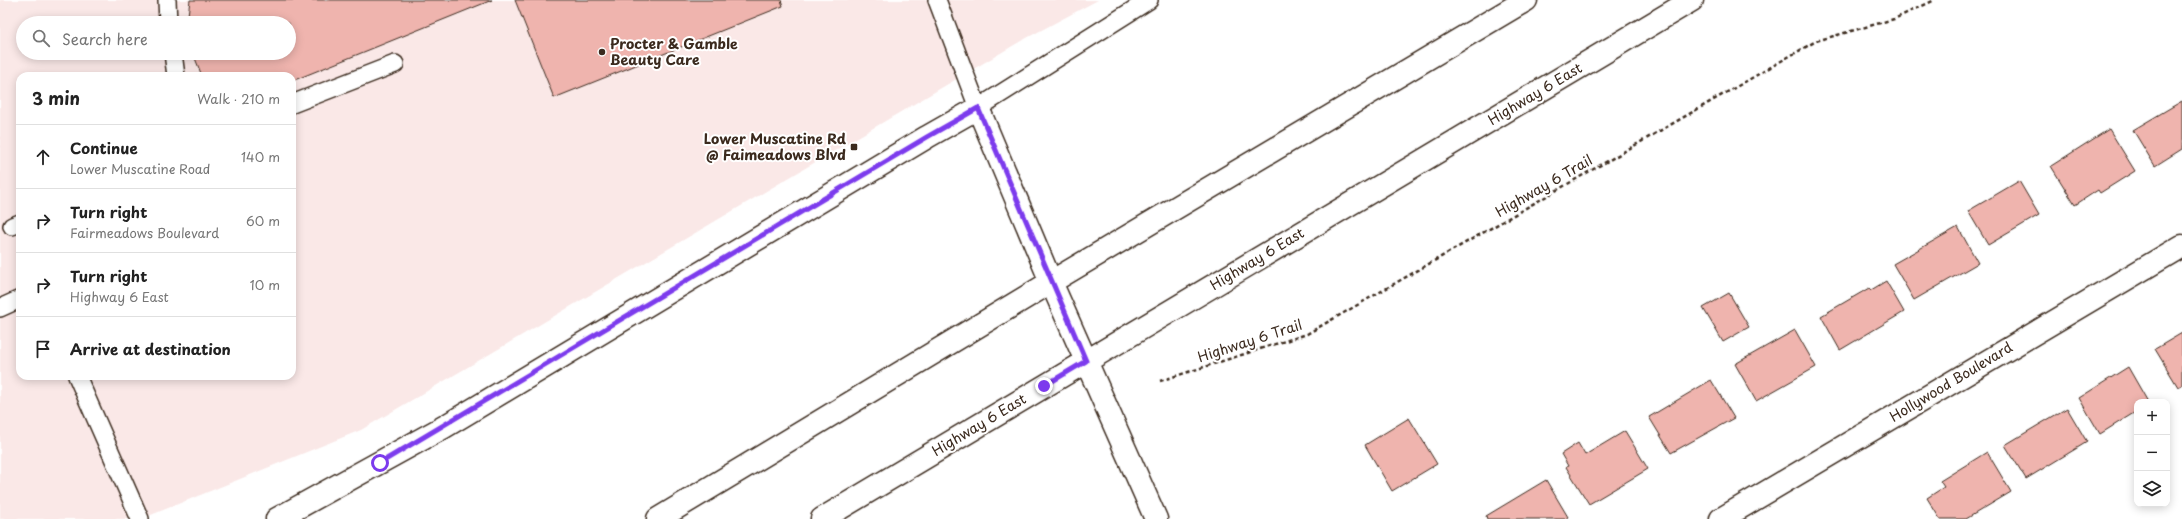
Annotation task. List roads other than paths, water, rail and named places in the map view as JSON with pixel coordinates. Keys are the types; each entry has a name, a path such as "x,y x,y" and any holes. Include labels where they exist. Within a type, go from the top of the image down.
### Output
{"main road":[{"path":"658,519 1051,282 1526,0"},
{"name":"Highway 6 East","path":"822,519 1692,0"},
{"path":"277,519 438,430 927,137 978,108 1051,282 1156,519"},
{"name":"Hollywood Boulevard","path":"1721,519 2182,246"}],"lane":[{"path":"168,0 168,16"},
{"path":"937,0 978,108 1149,0"},
{"path":"174,60 175,72"},
{"path":"296,102 395,64"},
{"path":"0,308 16,301"},
{"path":"79,380 140,519"}],"place":[{"name":"Procter & Gamble Beauty Care","path":"602,52"},
{"name":"Lower Muscatine Rd @ Faimeadows Blvd","path":"854,147"}]}
